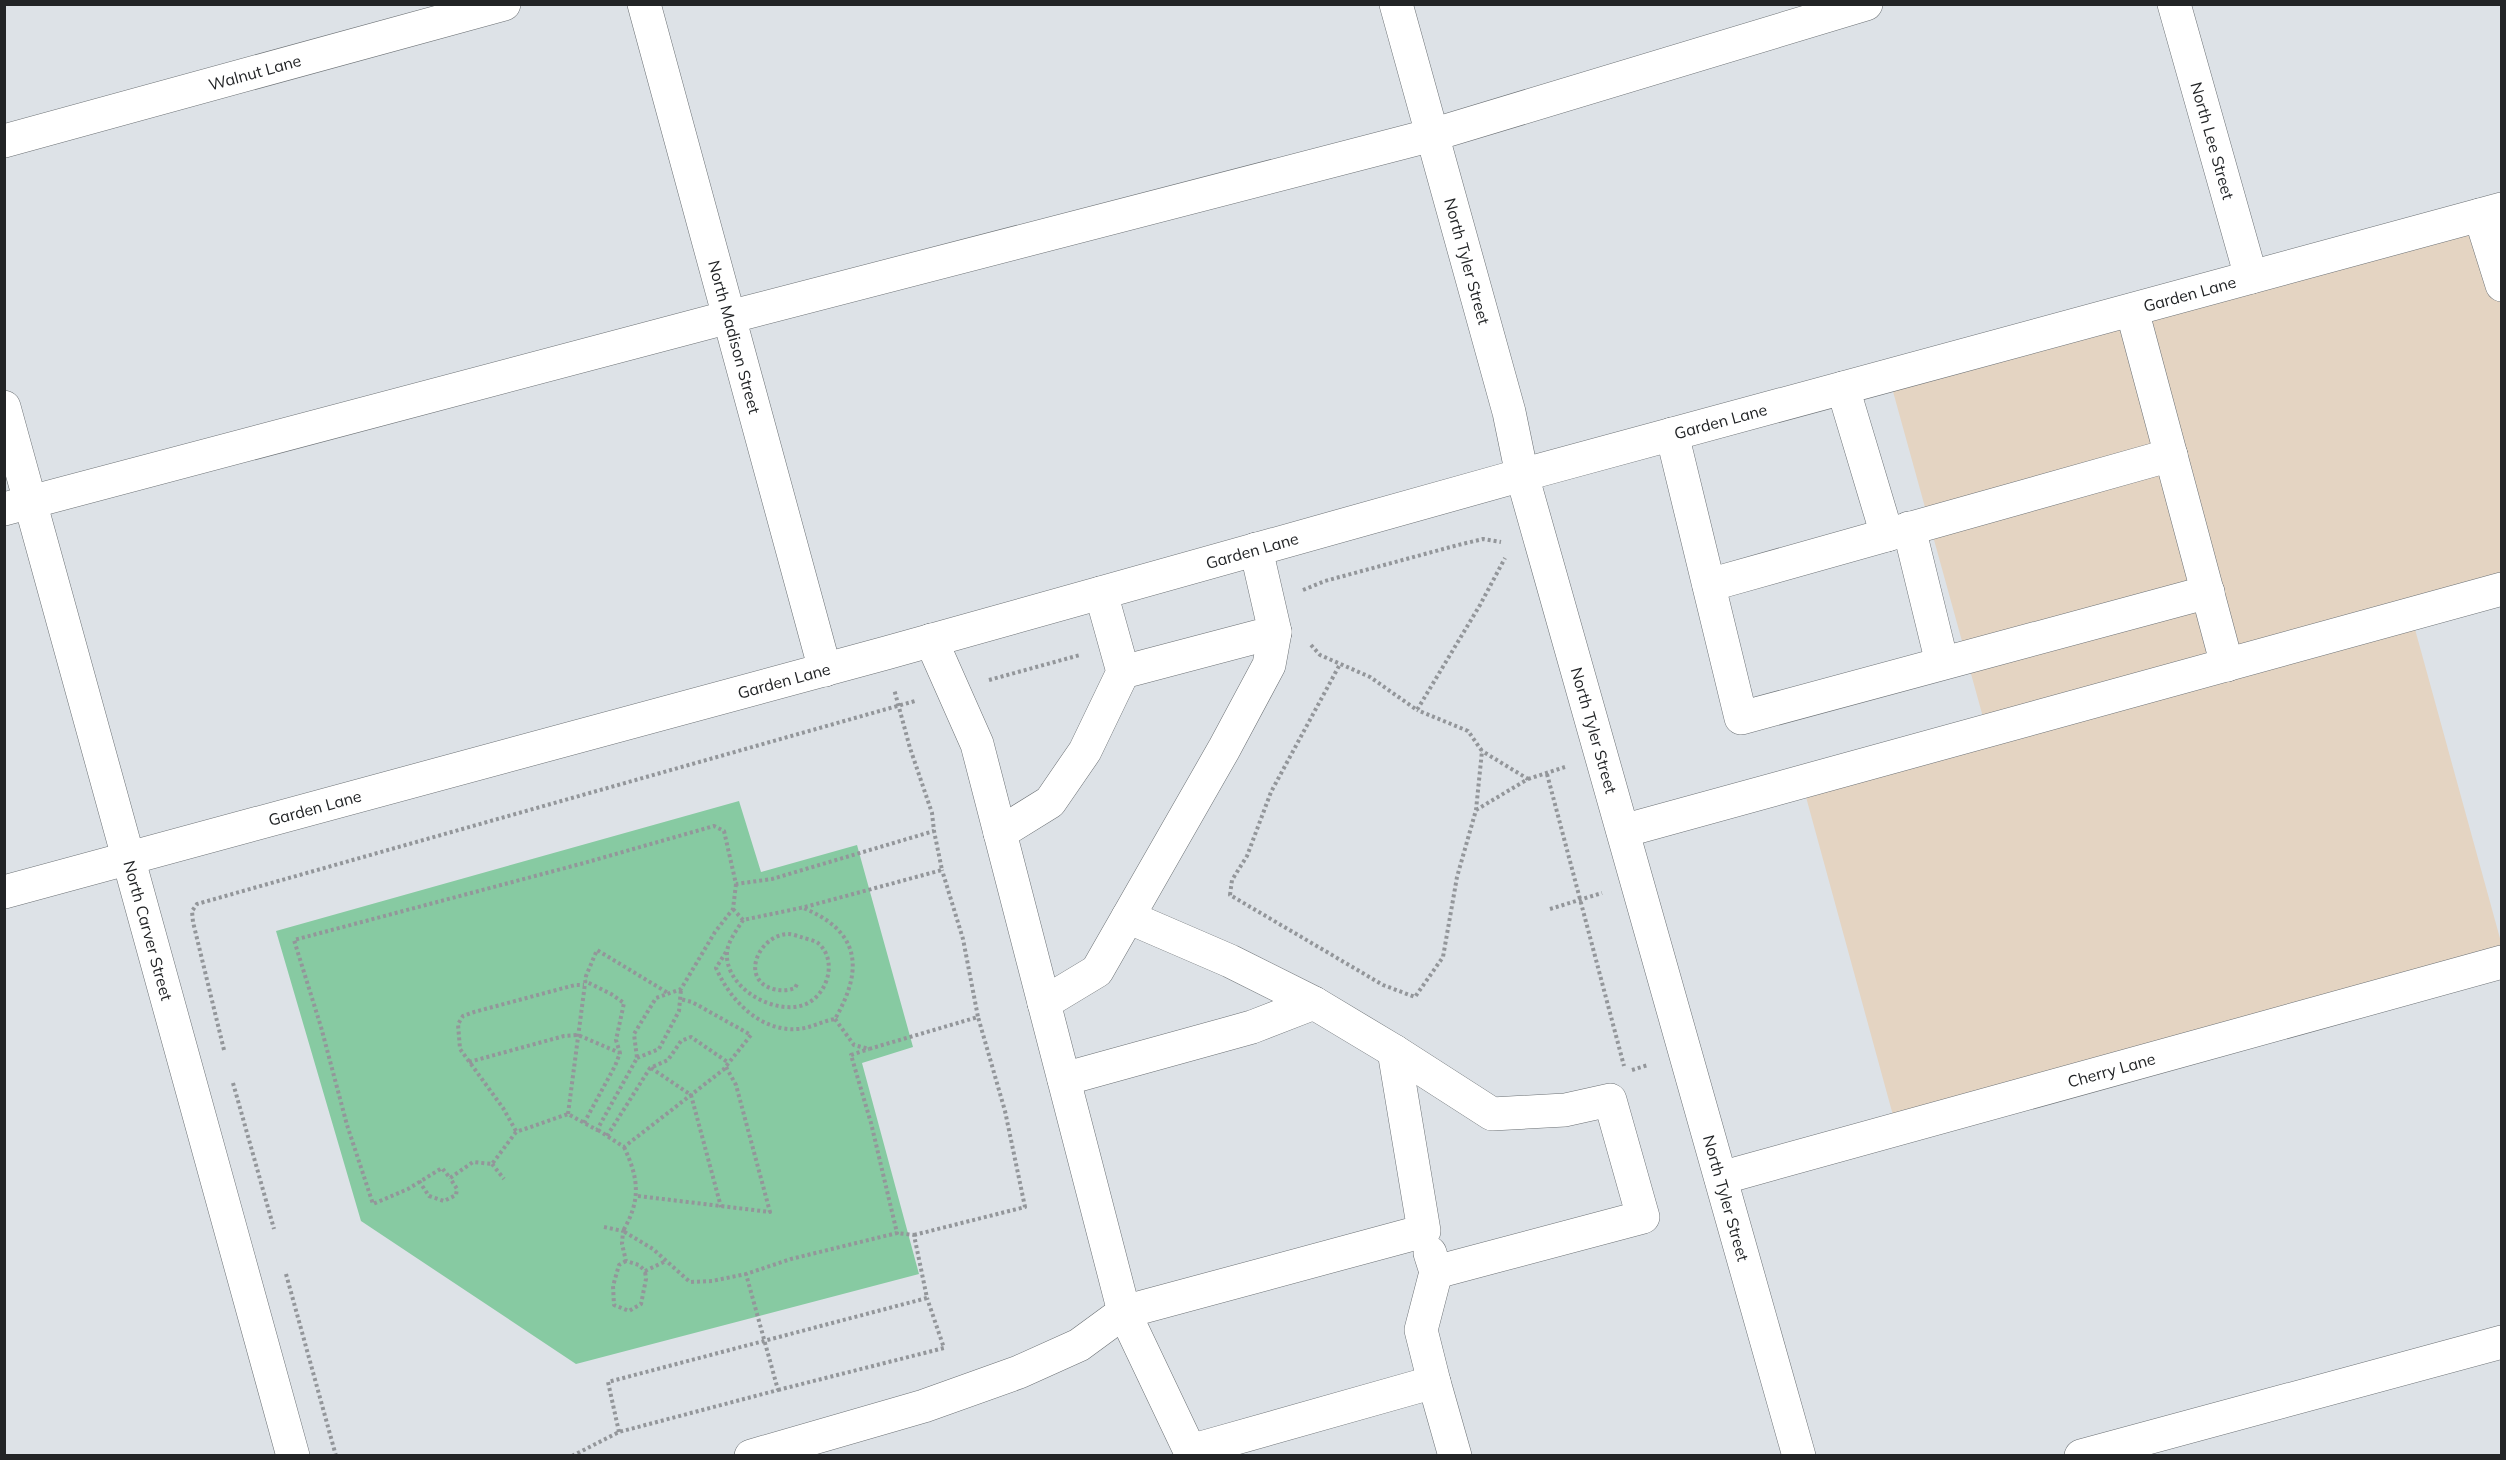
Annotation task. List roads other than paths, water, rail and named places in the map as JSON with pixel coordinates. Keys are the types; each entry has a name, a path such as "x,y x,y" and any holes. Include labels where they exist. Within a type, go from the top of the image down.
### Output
{"street":[{"name":"Walnut Lane","path":"4,141 504,4"},
{"name":"North Madison Street","path":"644,4 825,670"},
{"name":"North Tyler Street","path":"1396,4 1509,412 1522,475 1800,1455"},
{"path":"18,506 729,316 1432,135 1866,4"},
{"name":"North Lee Street","path":"2174,4 2251,277"},
{"path":"2491,212 2502,285"},
{"name":"Garden Lane","path":"4,892 825,670 1522,475 2491,212"},
{"path":"2132,310 2227,665"},
{"path":"1843,388 1898,532 1942,663"},
{"name":"North Carver Street","path":"4,407 18,506 127,858 293,1455"},
{"path":"1672,434 1741,718 2208,592"},
{"path":"1708,585 2171,455"},
{"path":"1044,1004 1097,971 1269,665 1275,632 1256,549"},
{"path":"1623,831 2502,589"},
{"path":"1000,833 1050,802 1085,751 1123,672 1101,593"},
{"path":"1123,672 1275,632"},
{"path":"931,640 977,744 1125,1312 1186,1454 1434,1382"},
{"path":"1128,917 1230,961 1314,1004 1394,1051 1492,1114 1565,1110 1610,1100 1643,1217 1436,1272"},
{"name":"Cherry Lane","path":"1721,1178 2502,962"},
{"path":"1064,1079 1252,1027 1314,1004"},
{"path":"1394,1051 1424,1230 1436,1272 1421,1330 1455,1455"},
{"path":"751,1455 924,1406 1019,1372 1079,1346 1125,1312 1424,1230"},
{"path":"2081,1455 2502,1342"}]}
